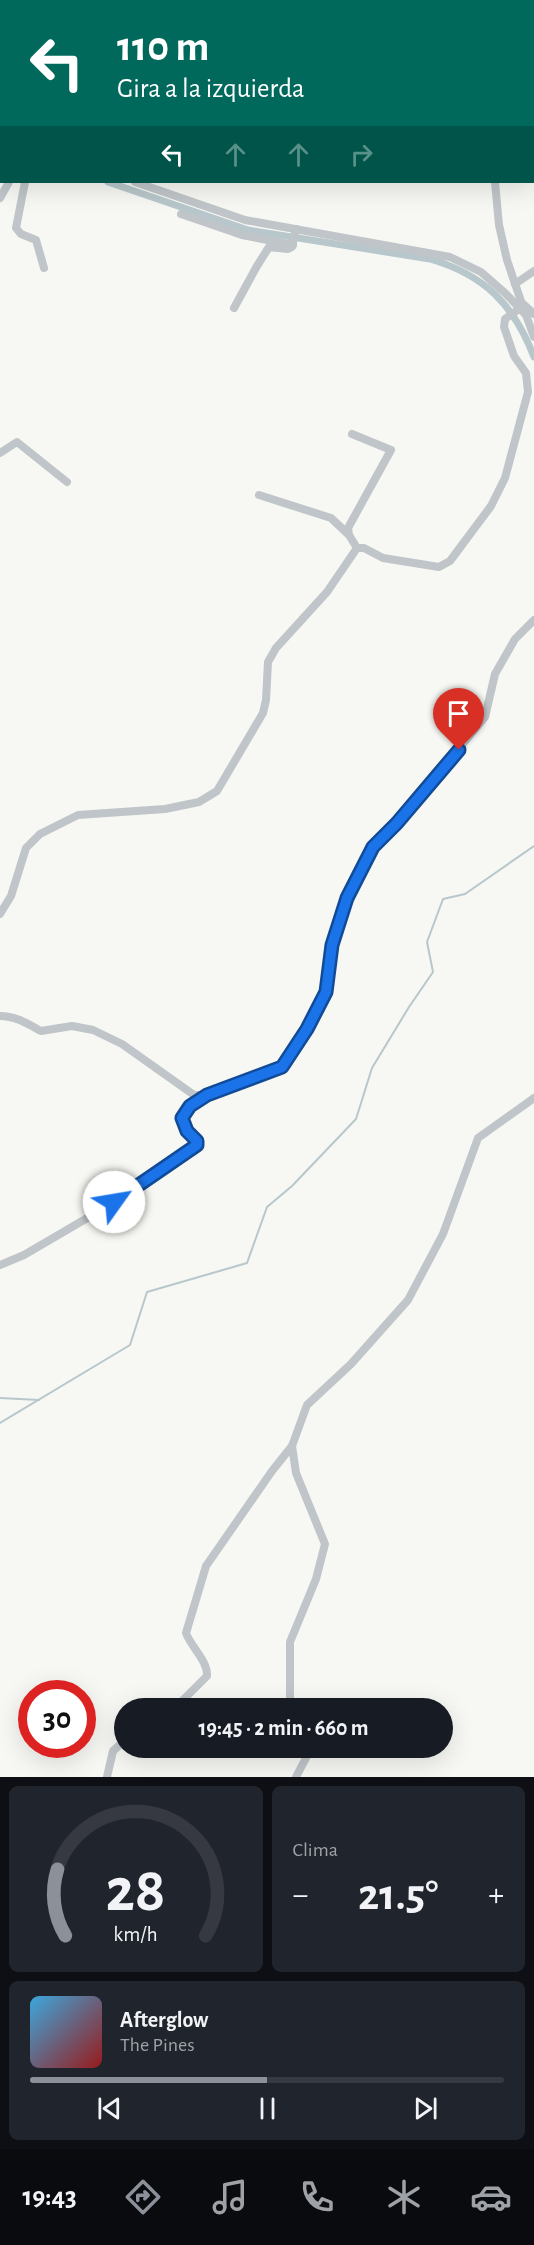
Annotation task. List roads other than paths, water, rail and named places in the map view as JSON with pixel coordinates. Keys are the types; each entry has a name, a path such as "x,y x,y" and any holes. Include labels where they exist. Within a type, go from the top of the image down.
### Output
{"street":[{"path":"0,198 8,183"},
{"path":"26,183 16,228 21,234 36,240 44,267"},
{"path":"138,183 245,220 450,257 481,272 525,310"},
{"path":"495,183 499,225 515,284 534,337"},
{"path":"181,213 242,235 293,244"},
{"path":"234,308 256,266 269,247 288,249 293,244 296,229"},
{"path":"515,284 534,271"},
{"path":"357,548 364,548 383,558 439,567 450,561 491,506 505,478 528,392 526,373 514,356 504,327 505,319 525,310"},
{"path":"349,535 348,528 391,450 352,434"},
{"path":"0,453 18,442 68,482"},
{"path":"259,495 331,519 349,535 357,548"},
{"path":"0,914 11,896 26,849 40,834 78,814 165,808 199,802 216,791 263,713 268,662 276,648 327,592 357,548"},
{"path":"0,1265 24,1255 130,1193 195,1147 197,1141 187,1131 182,1118 190,1106 207,1095 282,1067 307,1029 326,992 332,945 347,898 373,847 397,823 484,717 495,674 515,639 534,620"},
{"path":"0,1016 9,1016 24,1021 41,1031 72,1026 93,1030 122,1044 191,1094 207,1095"},
{"path":"185,1698 207,1676 206,1667 189,1642 186,1633 206,1566 292,1446 307,1405 351,1364 408,1300 443,1234 478,1138 534,1098"},
{"path":"290,1698 290,1642 316,1579 325,1544 296,1473 292,1446"},
{"path":"107,1777 114,1750"},
{"path":"296,1777 306,1758"}],"waterway":[{"path":"111,183 248,230 430,259 449,266 482,283 495,294 517,322 534,357"},
{"path":"0,1423 130,1345 147,1292 247,1263 267,1207 292,1186 356,1119 372,1068 433,972 427,942 443,899 465,894 534,846"},
{"path":"0,1398 39,1400"}]}
